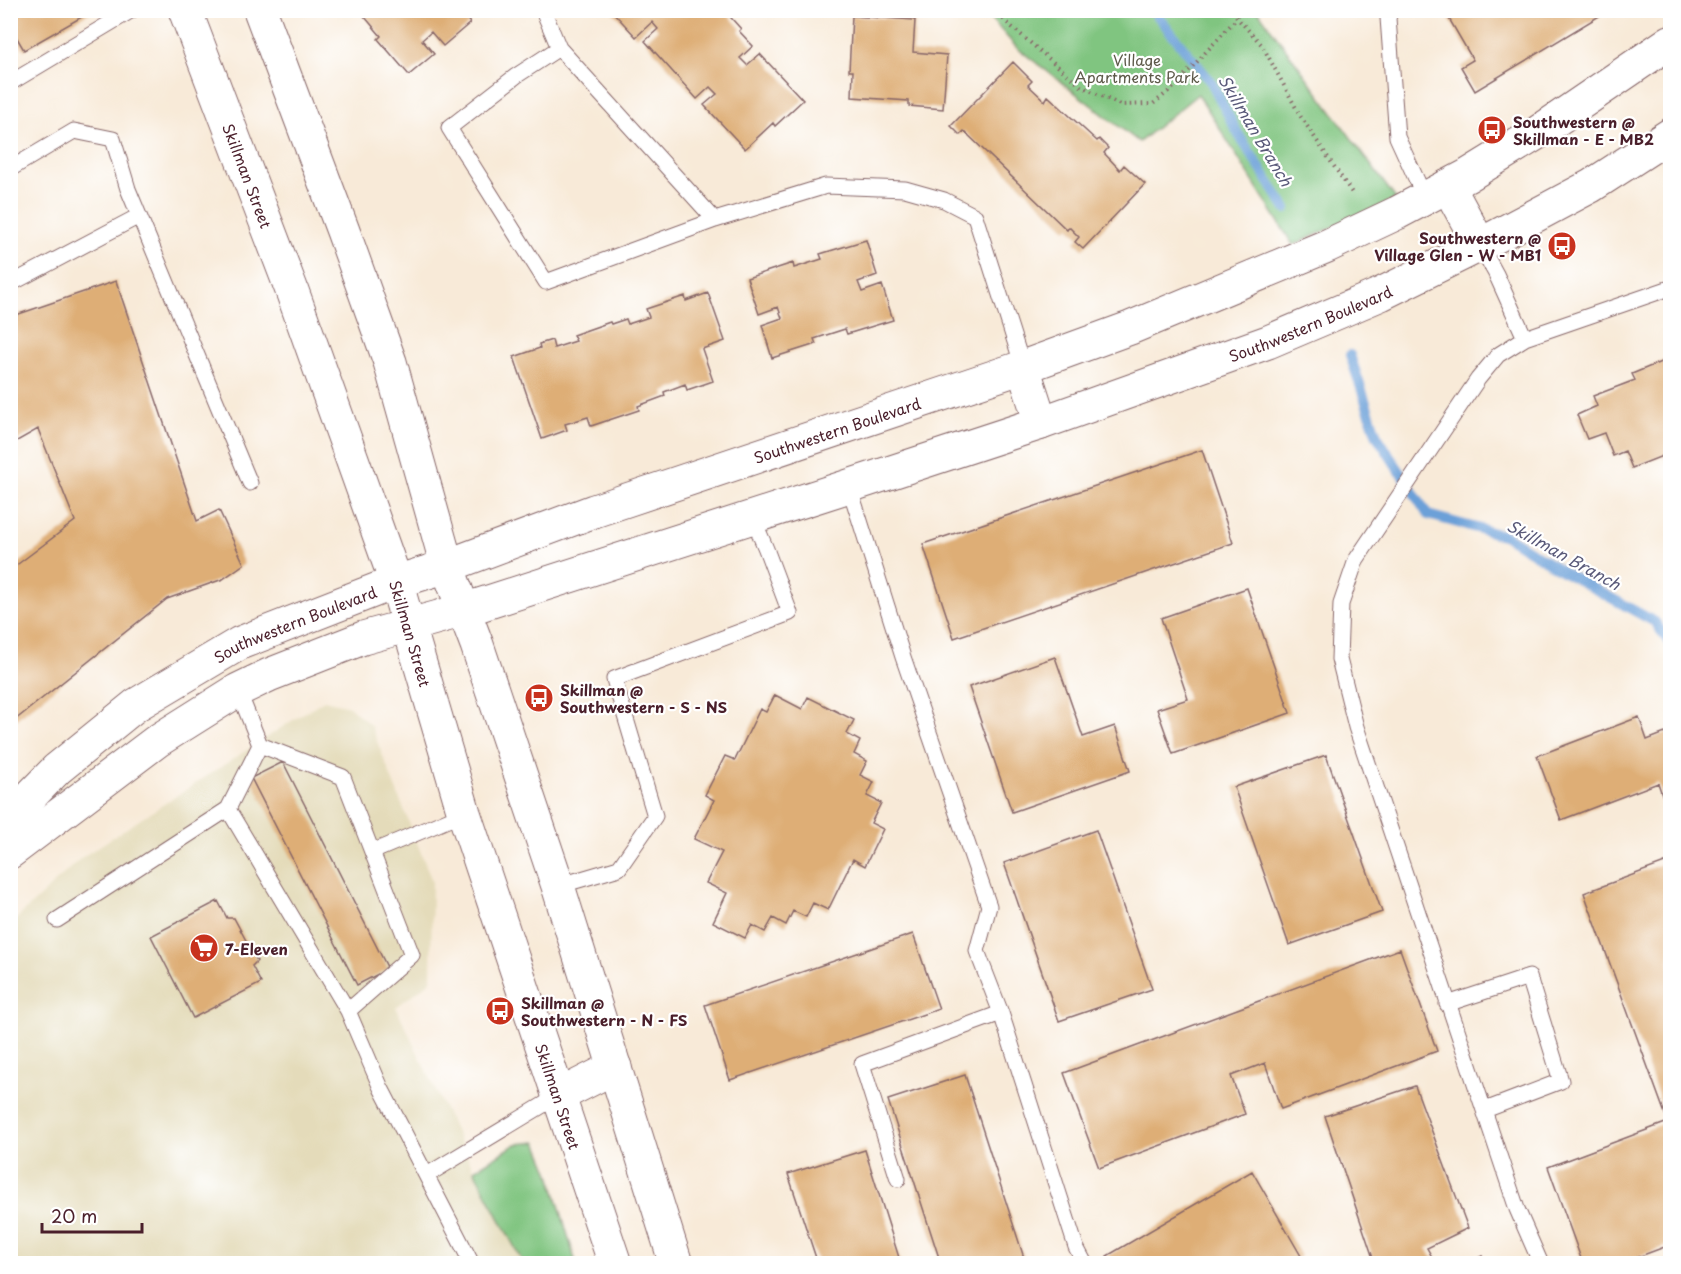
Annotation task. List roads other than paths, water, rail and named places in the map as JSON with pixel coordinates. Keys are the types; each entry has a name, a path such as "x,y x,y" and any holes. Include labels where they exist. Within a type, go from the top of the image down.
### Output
{"street":[{"name":"Skillman Street","path":"185,10 291,288 396,582 464,813 615,1263"},
{"path":"260,10 344,231 390,362 447,566 558,886 676,1263"},
{"name":"Southwestern Boulevard","path":"10,817 57,769 136,705 240,643 396,582 447,566 594,511 1023,367 1130,328 1326,246 1436,192 1537,134 1671,42"},
{"name":"Southwestern Boulevard","path":"10,852 157,741 238,690 269,675 363,638 464,610 849,486 1041,423 1268,342 1381,294 1480,245 1591,186 1671,135"},
{"path":"1436,192 1480,245"},
{"path":"1023,367 1041,423"},
{"path":"558,1096 615,1067"}],"lane":[{"path":"10,83 132,10"},
{"path":"543,10 559,48 715,220"},
{"path":"1390,10 1388,18 1397,137 1436,192"},
{"path":"559,48 516,76 449,128 546,282 715,220 826,186 905,189 944,200 975,216 1023,367"},
{"path":"10,169 74,131 113,139 139,216 250,483"},
{"path":"10,284 139,216"},
{"path":"1480,245 1525,338"},
{"path":"1541,1263 1517,1209 1356,728 1338,659 1341,604 1356,560 1464,399 1498,355 1525,338 1671,288"},
{"path":"849,486 907,668 989,906 977,951 1001,1014 1076,1247 1084,1263"},
{"path":"558,886 620,868 655,816 614,679 790,613 752,516"},
{"path":"238,690 260,746 343,777 412,955 348,1011"},
{"path":"57,921 228,809 260,746"},
{"path":"228,809 348,1011 381,1088 472,1263"},
{"path":"372,852 464,813"},
{"path":"1447,1004 1529,977 1561,1081 1485,1110"},
{"path":"898,1179 861,1064 1001,1014"},
{"path":"427,1175 558,1096"}],"waterway":[{"name":"Skillman Branch","path":"1153,10 1211,82 1237,132 1286,209"},
{"name":"Skillman Branch","path":"1350,355 1377,436 1428,515 1506,536 1562,571 1655,622 1670,644"}],"place":[{"name":"Southwestern @ Skillman - E - MB2","path":"1492,130"},
{"name":"Southwestern @ Village Glen - W - MB1","path":"1562,246"},
{"name":"Skillman @ Southwestern - S - NS","path":"539,698"},
{"name":"7-Eleven","path":"204,948"},
{"name":"Skillman @ Southwestern - N - FS","path":"500,1011"}],"park label":[{"name":"Village Apartments Park","path":"1137,68"}]}
